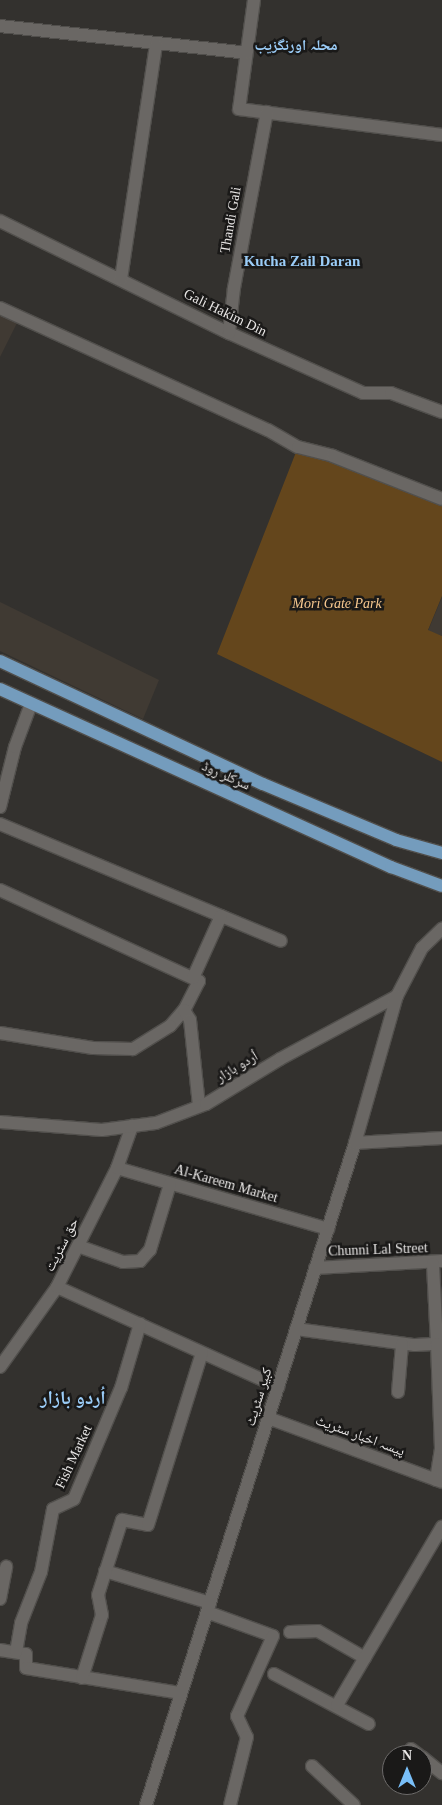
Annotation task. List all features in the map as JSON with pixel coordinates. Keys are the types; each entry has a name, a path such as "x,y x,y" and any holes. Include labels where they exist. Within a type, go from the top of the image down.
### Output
{"main road":[{"name":"سرکلر روڈ","path":"0,661 263,784 396,840 442,853"},
{"name":"سرکلر روڈ","path":"0,690 391,867 442,886"}],"street":[{"path":"254,0 239,109 442,136"},
{"path":"0,26 126,39 156,45 247,53"},
{"path":"121,278 156,45"},
{"name":"Thandi Gali","path":"229,334 234,288 267,112"},
{"name":"Gali Hakim Din","path":"0,221 121,278 229,334 363,393 391,393 442,412"},
{"path":"0,308 268,430 298,447 333,456 442,500"},
{"path":"0,807 15,747 31,704"},
{"path":"0,824 281,940"},
{"path":"0,890 199,980 184,1010 164,1031 132,1048 93,1048 0,1033"},
{"path":"193,978 221,916"},
{"path":"397,996 422,948 442,929"},
{"name":"اُردو بازار","path":"0,1122 102,1130 156,1123 199,1106 397,996"},
{"name":"کبیر سٹریٹ","path":"146,1805 355,1142 397,996"},
{"path":"184,1010 190,1020 199,1106"},
{"name":"حق سٹریت","path":"0,1367 57,1287 117,1168 132,1126"},
{"path":"355,1142 442,1138"},
{"name":"Al-Kareem Market","path":"117,1168 328,1229"},
{"path":"78,1246 123,1262 140,1261 150,1250 170,1184"},
{"path":"437,1263 441,1449 439,1481"},
{"name":"Chunni Lal Street","path":"315,1268 437,1263"},
{"path":"57,1287 278,1387"},
{"name":"Fish Market","path":"16,1652 21,1623 41,1572 53,1510 74,1499 120,1388 140,1324"},
{"path":"296,1329 402,1344 438,1344"},
{"path":"398,1392 402,1344"},
{"path":"82,1678 102,1615 98,1595 122,1520 148,1525 202,1352"},
{"name":"پیسہ اخبار سٹریٹ","path":"268,1418 439,1481"},
{"path":"337,1704 442,1526"},
{"path":"0,1599 6,1567"},
{"path":"105,1572 208,1607 273,1636 237,1716 248,1737 230,1805"},
{"path":"290,1632 318,1631 365,1658"},
{"path":"0,1650 26,1654 26,1668 181,1693"},
{"path":"274,1674 337,1704 369,1724"},
{"path":"432,1765 442,1773"},
{"path":"312,1766 354,1805"}],"shaded area":[{"path":"0,308 20,317 0,357"},
{"path":"442,597 442,636 428,631"},
{"path":"0,602 159,680 143,719 0,651"}],"green space":[{"name":"Mori Gate Park","path":"298,447 442,501 442,596 428,630 442,636 442,762 217,654"}],"district":[{"name":"محلہ اورنگزیب","path":"296,46"},
{"name":"Kucha Zail Daran","path":"302,262"},
{"name":"اُردو بازار","path":"73,1398"}]}
